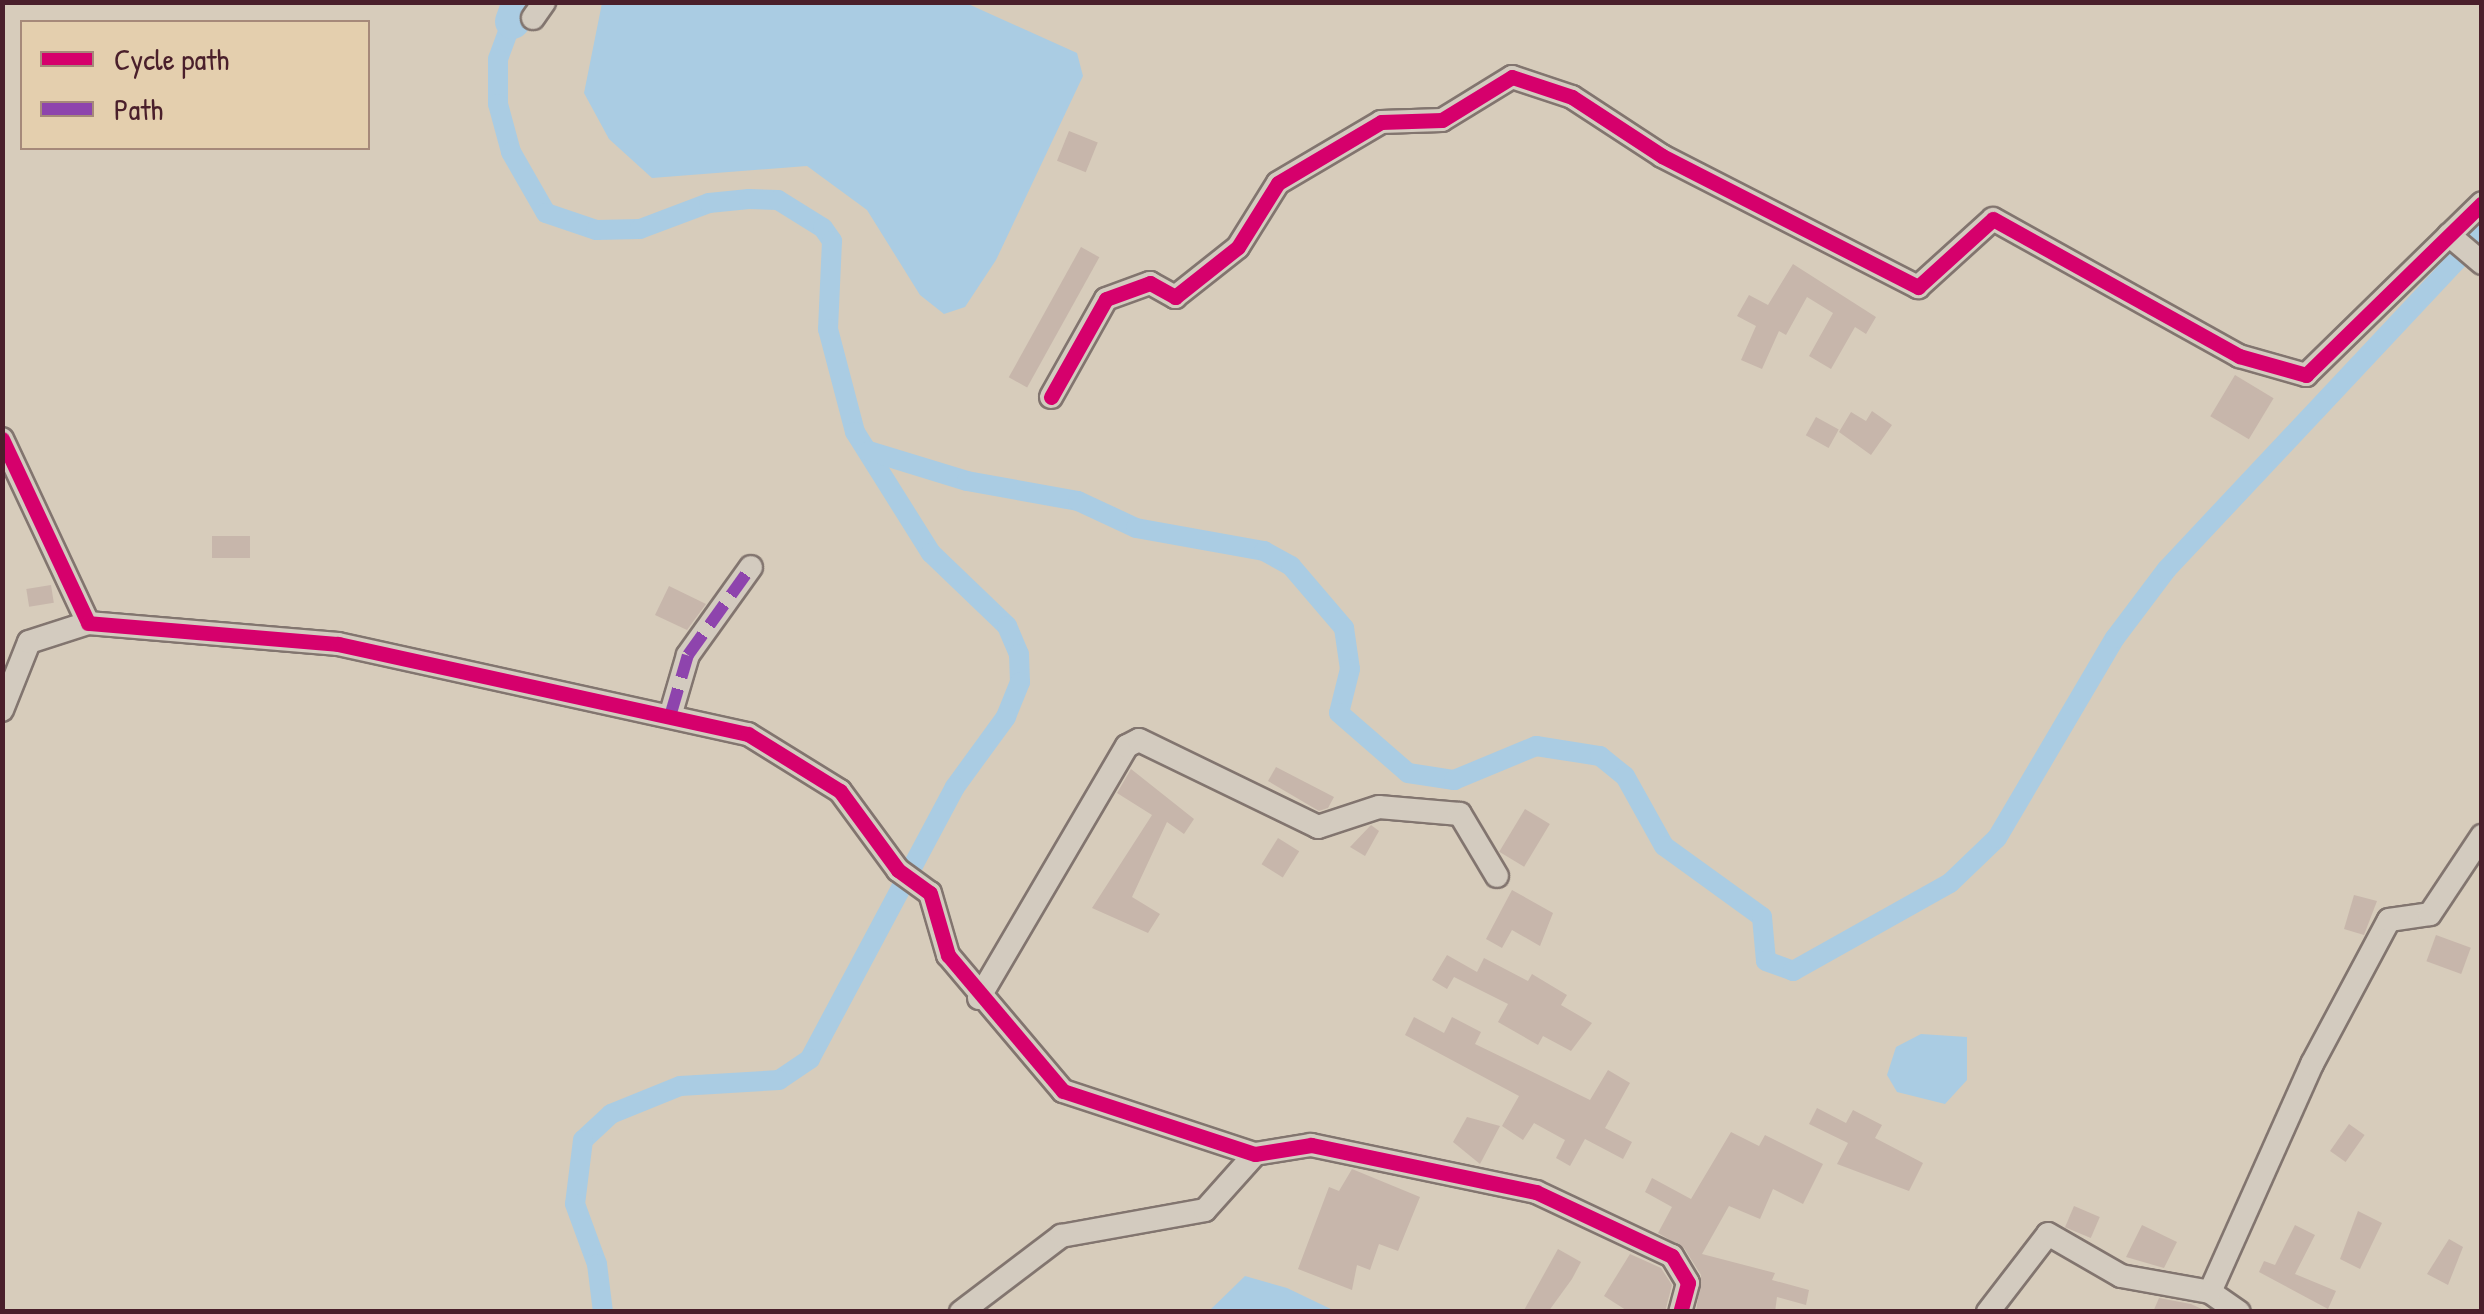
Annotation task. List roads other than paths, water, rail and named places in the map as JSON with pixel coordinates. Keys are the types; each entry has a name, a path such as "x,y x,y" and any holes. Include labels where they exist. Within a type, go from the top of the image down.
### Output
{"street":[{"path":"1052,398 1106,299 1150,283 1175,297 1238,247 1278,184 1381,122 1442,120 1512,77 1572,96 1662,156 1918,286 1993,219 2239,356 2306,375 2482,202"},
{"path":"2449,236 2482,263"},
{"path":"2,440 88,623"},
{"path":"671,712 688,656 751,567"},
{"path":"2,710 29,642 88,623 338,644 671,712 748,734 799,759 840,791 898,870 930,893 948,955 979,998 1063,1091 1255,1154 1311,1145 1536,1192 1672,1256 1688,1283 1680,1312"},
{"path":"979,998 1127,746 1139,740 1318,827 1378,807 1460,814 1496,876"},
{"path":"2210,1292 2312,1064 2389,920 2430,914 2482,836"},
{"path":"961,1312 1061,1236 1205,1210 1255,1154"},
{"path":"1988,1312 2048,1234 2121,1276 2210,1292 2239,1312"}],"water":[{"path":"602,3 966,3 1077,53 1083,76 996,260 965,307 944,314 920,295 867,210 807,166 652,178 609,139 584,93"},
{"path":"1921,1034 1967,1037 1967,1080 1945,1104 1897,1092 1887,1075 1896,1047"},
{"path":"1245,1276 1287,1288 1335,1311 1209,1311"}],"waterway":[{"path":"512,21 519,2"},
{"path":"512,21 498,59 498,104 511,152 546,213 596,230 640,229 709,203 778,200 823,228 832,241 828,329 855,432 931,553 1007,626 1019,654 1020,682 1006,717 955,787 810,1059 779,1080 680,1086 611,1114 583,1140 575,1204 597,1264 603,1312"},
{"path":"869,451 967,481 1078,501 1136,528 1264,551 1291,566 1344,628 1350,669 1339,713 1408,773 1454,780 1536,746 1600,756 1625,776 1664,846 1762,917 1766,961 1793,971 1950,883 1997,838 2115,638 2167,569 2482,233"}]}
